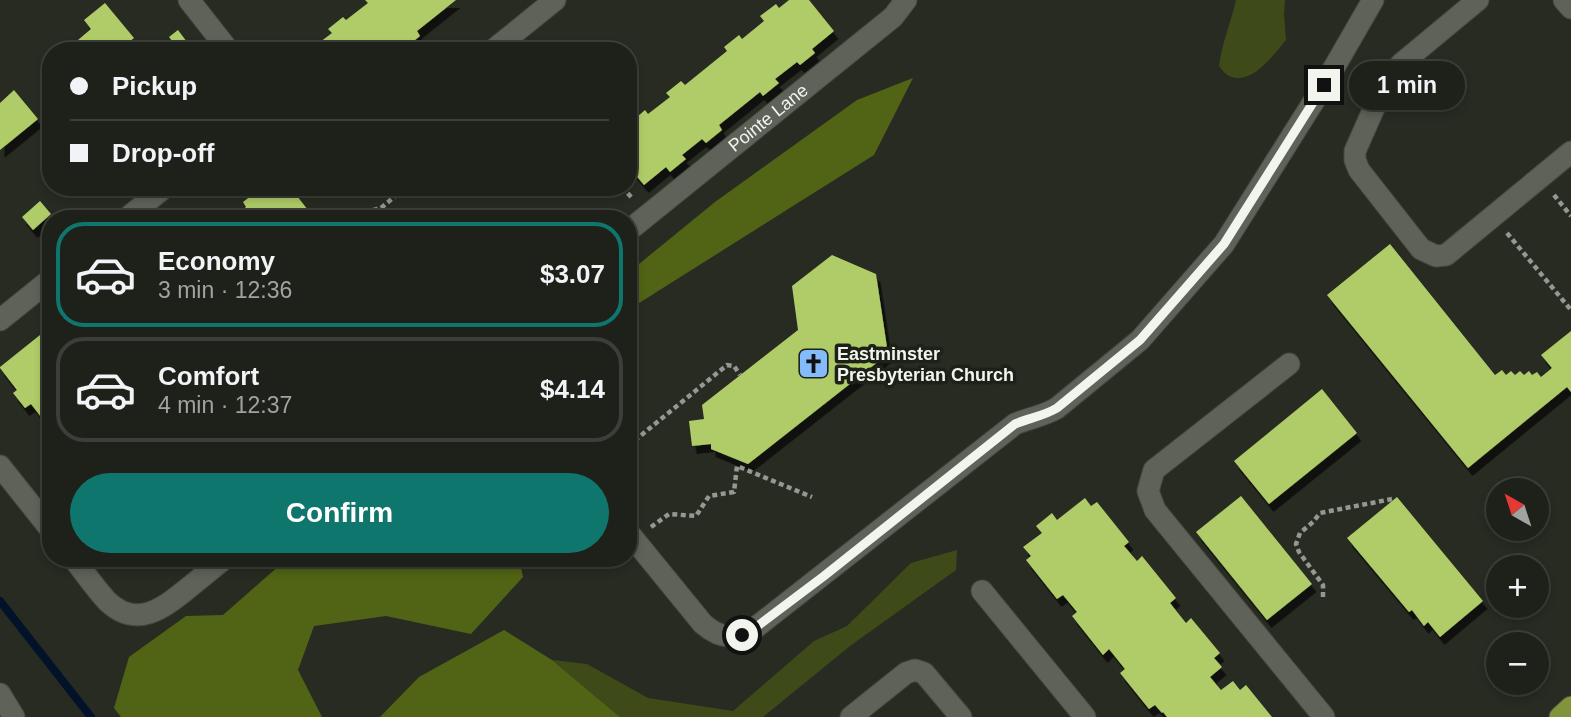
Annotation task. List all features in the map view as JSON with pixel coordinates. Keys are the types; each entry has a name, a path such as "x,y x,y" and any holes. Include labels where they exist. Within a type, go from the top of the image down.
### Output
{"main road":[{"path":"1560,717 1571,708"}],"street":[{"path":"189,0 222,42"},
{"path":"503,42 555,0"},
{"name":"Pointe Lane","path":"637,224 892,17 906,0"},
{"path":"637,543 703,624 713,632 727,637 742,635 824,576 1015,424 1045,415 1057,408 1140,340 1224,244 1324,85 1373,0"},
{"path":"1478,0 1402,63 1386,81 1355,151 1359,170 1421,249 1436,256 1446,255 1571,152"},
{"path":"1564,0 1571,8"},
{"path":"137,210 154,196"},
{"path":"0,320 42,286"},
{"path":"1289,364 1154,470 1148,491 1155,510 1324,717"},
{"path":"0,466 42,519"},
{"path":"81,567 107,601 132,614 149,614 166,606 214,567"},
{"path":"982,591 1085,717"},
{"path":"851,717 906,673 915,670 924,673 961,717"},
{"path":"0,694 14,717"}],"path":[{"path":"374,210 381,208 395,196"},
{"path":"1560,203 1571,216"},
{"path":"1494,216 1571,310"},
{"path":"637,439 727,365 734,366 740,375"},
{"path":"637,533 669,514 696,516 709,496 734,492 737,466 812,497"},
{"path":"1324,597 1324,585 1299,552 1296,544 1300,533 1320,513 1392,499"}],"green space":[{"path":"1236,0 1285,0 1286,40 1263,66 1240,78 1228,75 1219,66"},
{"path":"913,78 874,155 637,304 637,266 715,202 857,100"},
{"path":"957,550 956,570 850,646 763,717 620,717 552,660 587,664 648,698 733,711 814,641 847,626 911,563"},
{"path":"278,567 521,567 523,577 471,634 386,616 314,626 298,670 322,717 121,717 114,708 129,657 186,616 223,615"},
{"path":"504,630 552,660 620,717 380,717 419,677"}],"building":[{"path":"365,0 456,0 417,31 420,36 413,42 320,42 332,33 328,29 343,17 346,20 368,3"},
{"path":"789,0 809,0 834,31 812,49 815,53 800,65 797,62 775,79 779,83 763,96 760,92 719,125 722,130 706,143 702,139 682,155 686,159 670,172 666,167 644,185 637,177 637,117 645,110 648,114 670,97 666,93 681,81 685,85 727,51 724,47 739,35 742,39 764,21 760,16 776,4 779,8"},
{"path":"105,3 134,38 129,42 76,42 91,29 84,20"},
{"path":"178,30 187,42 173,42 169,37"},
{"path":"14,90 38,119 0,150 0,103"},
{"path":"251,196 297,196 308,210 242,210 246,207 243,202"},
{"path":"40,201 48,210 42,210 42,222 33,230 22,217"},
{"path":"1390,244 1495,375 1502,370 1506,375 1511,371 1515,375 1520,371 1524,375 1529,371 1532,375 1537,372 1541,377 1552,368 1541,355 1571,331 1571,392 1567,387 1468,468 1327,295"},
{"name":"Eastminster Presbyterian Church","path":"832,255 876,274 888,354 748,464 711,449 711,444 692,446 689,421 704,419 702,405 798,330 792,286"},
{"path":"40,335 42,337 42,418 31,404 25,408 13,393 17,390 0,367"},
{"path":"1322,389 1357,433 1269,504 1234,461"},
{"path":"1241,496 1312,584 1267,620 1196,532"},
{"path":"1397,497 1483,601 1440,637 1428,622 1424,626 1412,610 1409,612 1347,538"},
{"path":"1085,498 1091,506 1097,502 1129,542 1124,546 1137,561 1142,556 1176,598 1170,603 1186,623 1191,618 1220,653 1214,658 1222,667 1210,677 1221,690 1233,681 1240,690 1246,685 1272,717 1167,717 1155,705 1149,709 1120,673 1125,669 1109,649 1103,655 1072,616 1077,612 1063,595 1057,599 1026,560 1031,556 1023,547 1042,533 1036,526 1052,513 1057,520"}],"waterway":[{"path":"0,601 91,717"}],"place":[{"name":"Eastminster Presbyterian Church","path":"814,364"}],"route":[{"path":"742,635 824,576 1015,424 1045,415 1057,408 1140,340 1224,244 1324,85"}]}
